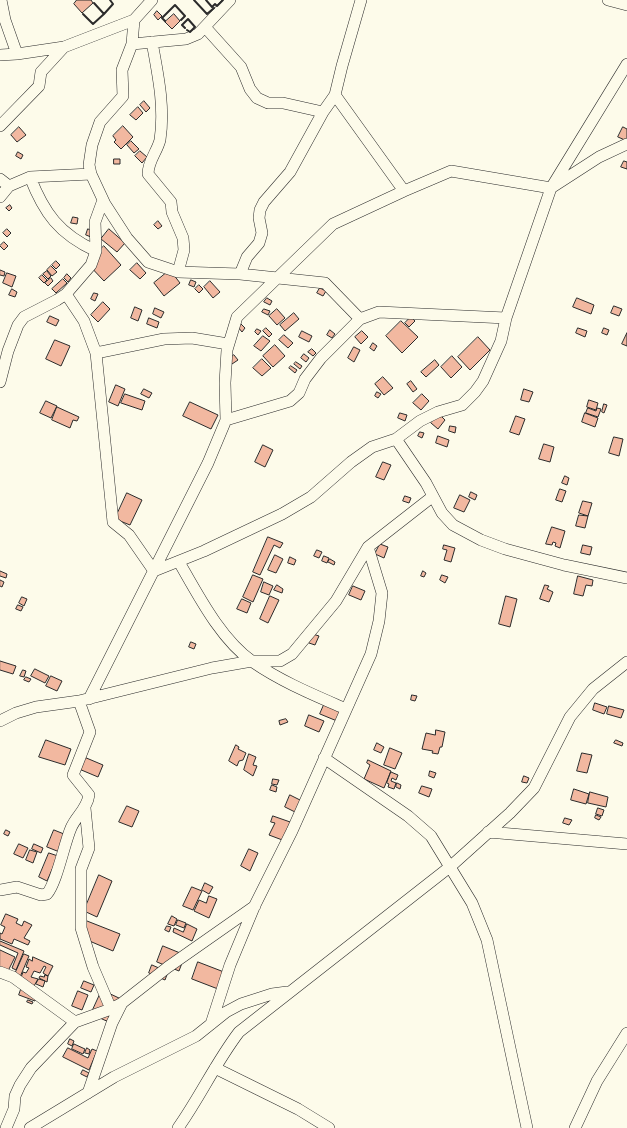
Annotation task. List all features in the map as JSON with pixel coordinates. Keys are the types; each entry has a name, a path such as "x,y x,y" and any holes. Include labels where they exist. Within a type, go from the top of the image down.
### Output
{"street":[{"path":"1,0 5,20 17,54"},
{"path":"0,55 64,47 134,20 152,0"},
{"path":"132,44 186,39 198,34 230,0"},
{"path":"240,274 247,257 259,243 262,233 259,218 260,210 264,202 290,172 323,112 336,95 361,0"},
{"path":"608,0 627,5"},
{"path":"134,20 132,44 122,70 123,96 100,122 89,157 91,174 103,200 127,238 148,262 178,272 240,274 325,283 360,319"},
{"path":"205,27 241,67 250,88 257,98 268,103 283,103 323,112"},
{"path":"152,42 162,100 160,141 148,167 148,174 171,202 174,218 183,238 184,250 178,272"},
{"path":"0,126 39,86 40,72 64,47"},
{"path":"154,571 179,562 282,514 311,497 351,462 372,447 396,439 420,421 438,412 462,405 475,392 483,381 501,341 506,318 551,188 627,64"},
{"path":"336,95 404,191"},
{"path":"0,900 3,889 17,887 41,895 47,894 62,858 72,826 85,808 89,795 73,775 90,732 84,700 154,571 208,463 226,420 225,383 228,344 237,318 276,278 333,224 404,191 451,171 551,188 599,157 627,144"},
{"path":"0,197 9,186 30,177 91,174"},
{"path":"30,177 39,200 50,217 76,242 96,251"},
{"path":"0,178 9,186"},
{"path":"0,382 18,325 24,317 66,294 91,265 96,251 94,222 103,200"},
{"path":"66,294 84,322 96,353 113,522 129,535 154,571"},
{"path":"226,420 290,401 299,393 305,379 322,358 360,319 379,312 506,318"},
{"path":"96,353 164,338 192,338 228,344"},
{"path":"0,341 12,342"},
{"path":"396,439 426,483 432,498 442,513 453,525 482,540 505,549 564,565 627,578"},
{"path":"0,721 16,713 36,707 84,700 212,668 252,661 280,661 292,654 336,601 368,547 432,498"},
{"path":"211,1024 230,965 371,654 379,621 382,593 368,547"},
{"path":"179,562 201,599 230,641 252,661 284,681 346,709"},
{"path":"178,1128 226,1049 239,1032 451,866 510,813 534,788 570,717 593,689 627,662"},
{"path":"324,758 408,816 431,836 472,902 487,940 527,1128"},
{"path":"85,808 89,848 81,869 81,928 111,1009"},
{"path":"488,832 627,844"},
{"path":"6,1128 14,1110 15,1096 28,1074 75,1022 111,1009 122,1003 168,967 256,905"},
{"path":"0,972 13,977 75,1022"},
{"path":"30,1128 114,1077 185,1043 226,1012 241,1004 272,994 289,992"},
{"path":"88,1093 112,1023 122,1003"},
{"path":"575,1128 597,1081 627,1033"},
{"path":"215,1068 298,1110 329,1128"}],"building":[{"path":"77,0 91,0 93,3 82,13 74,4"},
{"path":"157,11 162,16 158,20 154,15"},
{"path":"174,14 180,21 172,29 165,22"},
{"path":"144,101 150,108 146,112 140,105"},
{"path":"138,107 143,113 136,120 130,115"},
{"path":"123,126 133,137 121,149 114,142 116,140 113,136"},
{"path":"19,127 26,135 17,142 11,135"},
{"path":"623,127 627,129 627,141 618,137"},
{"path":"131,141 139,149 134,153 127,145"},
{"path":"140,151 147,157 142,163 135,156"},
{"path":"18,152 23,155 21,159 16,156"},
{"path":"114,159 120,159 120,164 114,164"},
{"path":"624,161 627,162 627,169 621,167"},
{"path":"10,205 12,208 9,211 6,208"},
{"path":"73,217 78,218 77,224 71,223"},
{"path":"158,221 162,226 158,229 154,225"},
{"path":"7,229 11,233 7,237 3,233"},
{"path":"88,229 93,231 91,237 86,235"},
{"path":"109,229 125,243 117,252 101,239"},
{"path":"4,242 8,246 4,250 0,246"},
{"path":"104,246 121,265 104,281 87,263"},
{"path":"56,261 60,265 56,269 52,265"},
{"path":"137,263 146,273 140,279 130,270"},
{"path":"51,266 57,272 52,276 47,270"},
{"path":"0,270 5,272 4,276 0,275"},
{"path":"170,270 180,283 164,296 154,283"},
{"path":"47,271 51,276 48,279 43,274"},
{"path":"7,273 16,276 12,287 3,283"},
{"path":"67,274 71,278 68,282 64,278"},
{"path":"42,275 47,280 44,283 39,278"},
{"path":"51,278 53,281 48,286 45,283"},
{"path":"63,279 67,283 56,293 52,289"},
{"path":"191,280 196,282 194,287 189,285"},
{"path":"210,281 220,292 213,298 204,287"},
{"path":"199,285 203,289 199,293 195,289"},
{"path":"320,288 326,291 323,296 317,293"},
{"path":"12,289 17,292 15,297 9,295"},
{"path":"94,293 98,294 95,301 91,299"},
{"path":"267,298 272,301 270,305 264,302"},
{"path":"577,298 594,305 591,314 573,307"},
{"path":"103,302 110,309 98,322 91,315"},
{"path":"614,306 622,309 619,316 611,313"},
{"path":"135,307 142,310 138,321 131,318"},
{"path":"155,308 164,312 161,318 153,314"},
{"path":"264,309 270,311 268,315 262,312"},
{"path":"277,309 285,318 277,325 269,316"},
{"path":"294,313 299,319 285,331 280,325"},
{"path":"50,316 59,320 56,326 47,322"},
{"path":"411,317 415,321 409,327 405,323"},
{"path":"149,318 159,322 157,328 147,324"},
{"path":"401,321 418,337 402,353 386,336"},
{"path":"241,324 245,328 242,332 238,327"},
{"path":"266,328 272,334 269,337 263,331"},
{"path":"578,328 587,331 585,337 576,333"},
{"path":"604,328 609,330 607,335 602,333"},
{"path":"257,329 261,331 258,335 255,332"},
{"path":"330,330 335,334 332,338 327,335"},
{"path":"302,331 312,336 309,342 299,337"},
{"path":"362,331 368,337 361,344 355,337"},
{"path":"627,333 627,346 622,344"},
{"path":"284,335 293,343 288,348 279,340"},
{"path":"263,336 270,341 261,351 254,346"},
{"path":"478,337 490,350 470,370 458,357"},
{"path":"55,340 70,346 61,366 46,359"},
{"path":"373,343 377,346 374,351 370,348"},
{"path":"275,345 285,356 273,367 263,356"},
{"path":"354,347 360,350 354,362 348,358"},
{"path":"312,349 316,353 313,356 308,352"},
{"path":"304,354 309,358 306,362 301,358"},
{"path":"234,355 238,360 232,364 228,360"},
{"path":"452,356 462,367 451,378 441,367"},
{"path":"262,359 271,368 262,376 253,368"},
{"path":"435,360 439,365 426,377 421,372"},
{"path":"296,362 302,366 300,369 294,364"},
{"path":"291,366 297,370 295,373 289,368"},
{"path":"383,377 393,388 384,395 375,384"},
{"path":"411,381 417,389 413,392 407,384"},
{"path":"116,385 125,389 118,406 109,402"},
{"path":"144,389 152,393 149,398 141,394"},
{"path":"524,389 533,392 529,402 521,400"},
{"path":"377,392 381,394 378,398 375,396"},
{"path":"125,394 145,401 142,410 121,403"},
{"path":"422,394 429,401 421,410 413,403"},
{"path":"589,400 598,403 596,410 587,407"},
{"path":"46,401 57,406 51,418 40,413"},
{"path":"190,402 218,415 211,429 183,416"},
{"path":"604,404 607,405 604,413 602,412"},
{"path":"57,407 79,417 77,421 73,420 70,428 52,420"},
{"path":"588,408 596,411 597,408 601,409 598,417 586,413"},
{"path":"400,413 407,415 405,421 398,418"},
{"path":"585,413 598,418 595,427 582,422"},
{"path":"439,414 445,420 438,429 431,423"},
{"path":"516,416 525,419 519,435 510,432"},
{"path":"450,426 456,427 455,433 449,431"},
{"path":"420,432 424,433 422,438 418,436"},
{"path":"438,436 449,440 447,447 436,443"},
{"path":"614,437 623,439 619,456 609,453"},
{"path":"544,444 554,447 550,462 539,459"},
{"path":"263,445 273,450 265,467 255,462"},
{"path":"383,462 391,465 384,480 376,477"},
{"path":"565,476 569,478 567,485 562,483"},
{"path":"560,489 566,491 562,502 556,500"},
{"path":"471,492 477,495 475,500 469,497"},
{"path":"127,493 142,500 130,525 115,519"},
{"path":"460,495 470,500 464,512 454,508"},
{"path":"405,496 411,498 409,503 403,501"},
{"path":"583,501 592,503 588,516 579,513"},
{"path":"579,515 588,516 585,528 576,526"},
{"path":"552,527 565,531 560,548 555,546 556,543 553,542 552,545 546,544"},
{"path":"268,537 283,543 280,548 274,545 260,575 253,572"},
{"path":"380,544 388,547 384,558 375,554"},
{"path":"444,545 455,548 451,562 444,560 447,550 443,549"},
{"path":"583,545 592,547 590,555 581,553"},
{"path":"317,550 322,552 319,558 314,556"},
{"path":"275,555 283,559 276,573 268,570"},
{"path":"324,556 329,558 327,563 322,561"},
{"path":"290,557 296,560 294,565 288,563"},
{"path":"330,559 335,562 334,565 328,562"},
{"path":"0,571 7,574 6,578 0,576"},
{"path":"423,571 426,573 424,577 421,576"},
{"path":"253,575 263,579 253,602 243,597"},
{"path":"442,575 448,577 445,583 440,580"},
{"path":"578,576 593,580 592,586 586,585 583,596 574,594"},
{"path":"0,580 4,582 2,587 0,586"},
{"path":"264,582 273,586 269,595 261,592"},
{"path":"277,585 283,589 282,593 274,590"},
{"path":"545,585 549,586 547,589 553,592 549,602 540,599"},
{"path":"353,586 365,591 361,600 349,595"},
{"path":"270,596 279,600 268,623 260,619"},
{"path":"506,596 517,599 510,627 499,624"},
{"path":"22,597 27,599 24,606 19,603"},
{"path":"242,599 251,603 247,613 237,609"},
{"path":"18,605 23,607 21,611 16,609"},
{"path":"313,634 319,636 315,645 309,643"},
{"path":"191,642 196,644 194,649 189,647"},
{"path":"0,661 16,666 13,674 0,670"},
{"path":"35,669 49,676 45,683 31,676"},
{"path":"23,670 26,671 24,677 20,676"},
{"path":"51,676 62,681 57,691 46,686"},
{"path":"26,677 31,679 29,682 24,680"},
{"path":"412,695 417,696 415,701 411,700"},
{"path":"327,698 344,705 337,721 320,714"},
{"path":"595,703 607,707 604,714 593,710"},
{"path":"609,706 624,710 621,718 607,714"},
{"path":"309,715 324,721 319,732 305,726"},
{"path":"286,719 288,722 280,725 279,721"},
{"path":"436,730 445,732 442,747 440,747 438,754 432,753 433,751 422,749 426,733 435,735"},
{"path":"46,740 71,749 65,765 39,757"},
{"path":"616,740 623,743 622,746 614,743"},
{"path":"377,743 384,747 381,753 374,750"},
{"path":"236,745 239,747 238,749 246,753 243,760 239,761 237,766 229,761"},
{"path":"390,748 402,753 395,769 384,765"},
{"path":"582,753 592,755 587,773 577,771"},
{"path":"249,754 256,757 253,765 257,766 253,776 244,770"},
{"path":"84,757 103,765 98,777 79,769"},
{"path":"368,760 391,771 384,788 364,779 370,765 367,763"},
{"path":"430,771 436,773 434,778 429,776"},
{"path":"391,772 398,775 396,780 392,778 391,781 396,783 394,789 388,787 389,784 387,783"},
{"path":"524,776 529,778 527,783 522,782"},
{"path":"273,779 279,780 277,785 272,784"},
{"path":"397,783 401,785 400,789 396,787"},
{"path":"272,785 277,787 276,792 270,790"},
{"path":"422,786 432,789 429,797 419,793"},
{"path":"574,789 589,794 586,804 571,800"},
{"path":"590,792 608,797 606,807 588,803"},
{"path":"290,795 302,801 297,813 285,807"},
{"path":"127,806 139,811 132,827 119,822"},
{"path":"598,808 604,810 602,816 596,814"},
{"path":"596,815 601,817 599,820 595,818"},
{"path":"273,816 293,823 285,841 269,835 275,823 271,822"},
{"path":"565,818 572,820 569,825 563,823"},
{"path":"6,830 10,832 8,836 4,834"},
{"path":"54,830 69,836 62,853 47,847"},
{"path":"19,844 28,848 23,858 14,854"},
{"path":"34,844 43,848 41,853 32,849"},
{"path":"249,849 258,853 250,871 241,866"},
{"path":"30,850 37,852 33,863 26,860"},
{"path":"49,853 58,856 47,881 39,877"},
{"path":"99,875 112,881 97,917 84,911"},
{"path":"205,883 213,887 209,894 202,890"},
{"path":"192,887 202,891 193,910 183,906"},
{"path":"209,896 217,899 209,918 194,911 199,900 206,903"},
{"path":"6,914 18,919 16,923 22,926 24,921 32,925 24,938 30,941 28,945 14,939 12,944 0,939 0,933 2,934 5,927 1,925"},
{"path":"172,916 177,919 174,926 168,924"},
{"path":"178,920 186,923 184,928 176,925"},
{"path":"87,921 120,934 113,951 80,937"},
{"path":"187,924 197,929 192,941 173,932 174,928 183,932"},
{"path":"167,926 171,927 169,932 165,930"},
{"path":"0,941 24,951 16,970 12,968 18,953 0,945"},
{"path":"163,946 185,955 179,971 157,962"},
{"path":"0,950 15,957 7,973 0,970"},
{"path":"24,954 29,956 20,977 15,974"},
{"path":"33,957 53,966 48,976 43,973 46,967 44,966 40,973 34,971 31,977 38,979 34,986 20,980 23,972 26,973 29,968 26,967 29,959 32,961"},
{"path":"198,962 224,972 218,989 192,979"},
{"path":"152,965 168,972 165,980 149,973"},
{"path":"45,975 48,976 47,982 39,978 40,976 44,977"},
{"path":"39,979 45,981 43,987 36,984"},
{"path":"84,981 94,985 91,992 81,988"},
{"path":"23,984 39,991 35,1001 19,995"},
{"path":"102,990 121,999 107,1015 113,1017 111,1023 91,1014"},
{"path":"78,991 88,995 82,1010 72,1006"},
{"path":"28,1000 33,1002 32,1004 27,1002"},
{"path":"70,1039 74,1041 72,1046 68,1044"},
{"path":"74,1044 85,1049 83,1054 72,1049"},
{"path":"68,1048 88,1058 92,1049 97,1051 89,1070 63,1057"},
{"path":"87,1048 90,1050 89,1054 85,1053"},
{"path":"83,1070 89,1073 87,1077 81,1074"}],"wall":[{"path":"104,14 113,4 110,0"},
{"path":"194,0 207,14 214,8"},
{"path":"206,0 212,7 215,4 217,6 223,0"},
{"path":"83,14 93,24 104,14 94,3"},
{"path":"165,21 162,18 175,5 185,16 181,20"},
{"path":"185,28 182,25 188,19 195,27 190,32 187,30"}]}
